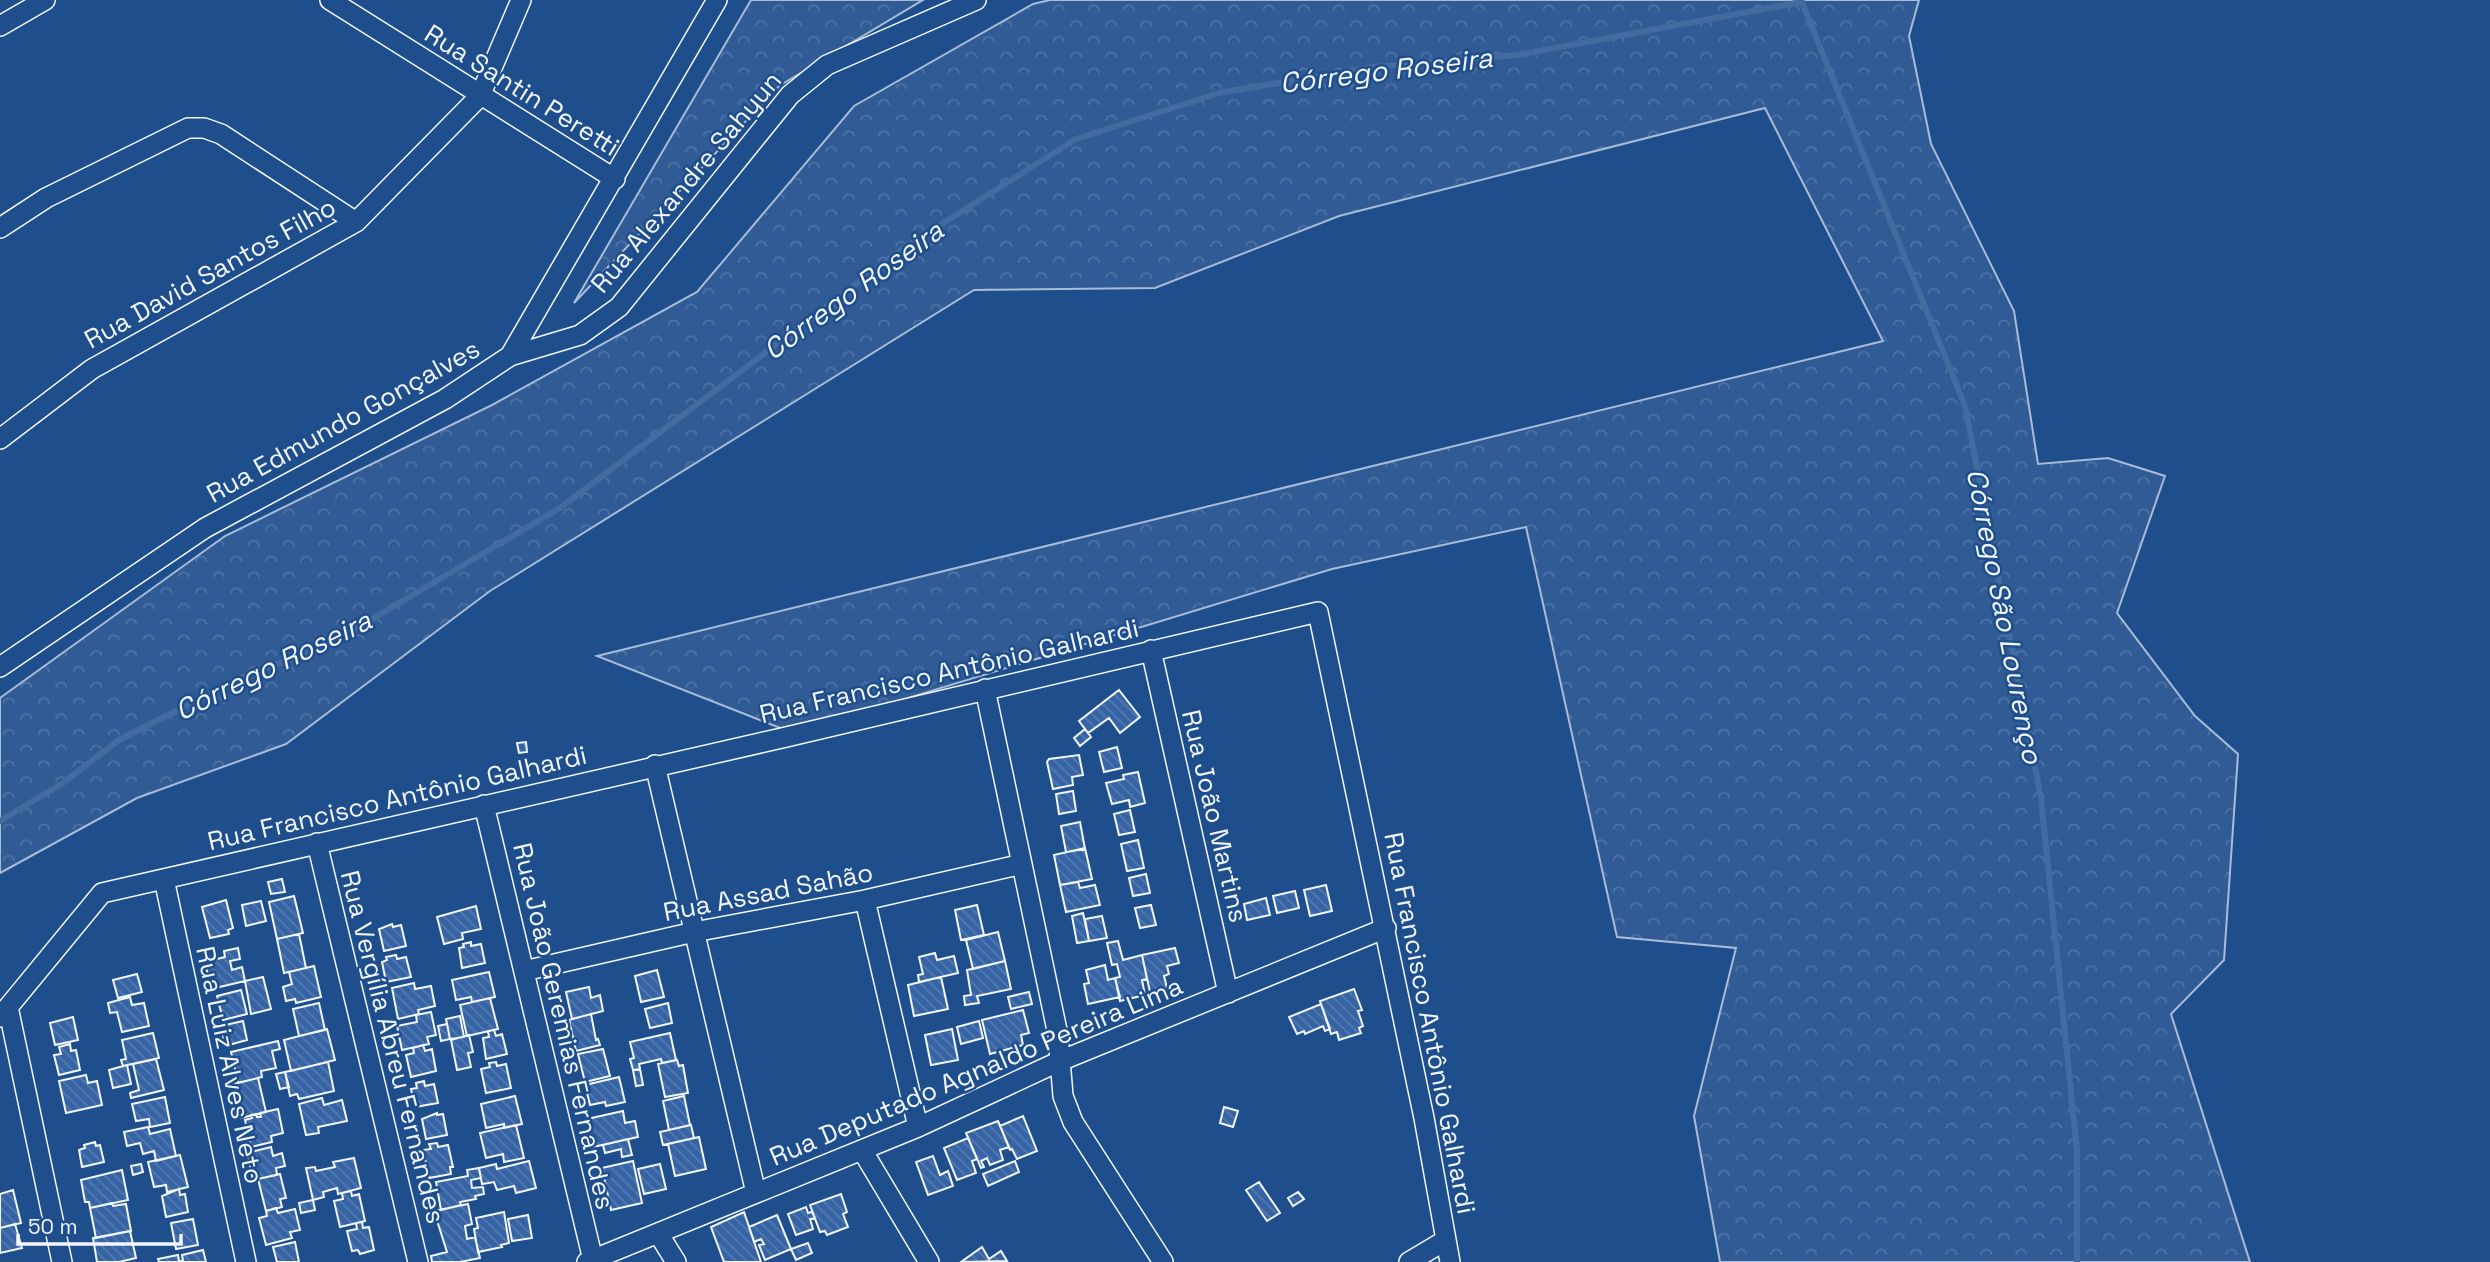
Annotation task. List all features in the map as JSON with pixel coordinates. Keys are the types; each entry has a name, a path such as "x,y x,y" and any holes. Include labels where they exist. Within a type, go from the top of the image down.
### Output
{"street":[{"path":"0,26 45,0"},
{"name":"Rua David Santos Filho","path":"0,439 92,369 356,222 480,96 521,0"},
{"name":"Rua Edmundo Gonçalves","path":"1,665 205,528 445,399 510,356 717,0"},
{"name":"Rua Alexandre Sahyun","path":"510,356 580,335 619,307 790,95 827,65 976,0"},
{"name":"Rua Santin Peretti","path":"333,1 615,179"},
{"path":"0,228 46,198 188,128 204,128 221,134 356,222"},
{"name":"Rua Francisco Antônio Galhardi","path":"4,1012 102,893 1318,612 1386,928 1450,1262"},
{"name":"Rua João Martins","path":"1151,650 1228,993"},
{"path":"985,689 1058,1035 1063,1096 1073,1122 1163,1262"},
{"path":"655,765 756,1193"},
{"name":"Rua João Geremias Fernandes","path":"484,805 590,1261"},
{"name":"Rua Vergília Abreu Fernandes","path":"317,844 418,1262"},
{"name":"Rua Assad Sahão","path":"524,971 694,932 865,900 1022,864"},
{"name":"Rua Luiz Alves Neto","path":"164,879 246,1262"},
{"path":"865,900 918,1127"},
{"name":"Rua Deputado Agnaldo Pereira Lima","path":"590,1261 918,1127 1060,1061 1386,928"},
{"path":"4,1012 62,1262"},
{"path":"862,1150 929,1262"},
{"path":"658,1233 676,1262"},
{"path":"1409,1262 1446,1240"}],"green space":[{"path":"751,0 923,0 779,86 574,303"},
{"path":"1050,0 1919,0 1909,36 1931,144 2014,311 2038,464 2108,458 2165,476 2117,613 2195,716 2238,754 2224,960 2171,1014 2250,1262 1720,1262 1694,1116 1736,948 1617,937 1526,527 1332,569 793,733 597,656 1883,341 1765,108 1339,216 1155,288 974,290 490,591 286,744 137,798 0,873 0,698 225,536 492,405 697,292 854,106 1033,4"}],"building":[{"path":"1119,690 1140,717 1120,733 1109,718 1088,733 1079,721"},
{"path":"1085,729 1091,737 1080,746 1074,738"},
{"path":"526,742 527,752 519,753 517,743"},
{"path":"1117,747 1122,768 1104,772 1099,752"},
{"path":"1079,755 1083,775 1072,777 1073,785 1053,789 1047,762 1049,759"},
{"path":"1138,772 1145,803 1130,807 1129,800 1112,804 1106,783"},
{"path":"1073,791 1076,811 1059,814 1056,794"},
{"path":"1130,810 1135,832 1119,835 1114,814"},
{"path":"1080,822 1085,849 1066,852 1061,826"},
{"path":"1138,840 1144,868 1127,871 1121,844"},
{"path":"1085,848 1092,879 1060,885 1054,855"},
{"path":"1146,874 1150,893 1133,896 1129,878"},
{"path":"282,879 285,892 271,894 268,882"},
{"path":"1078,882 1080,888 1095,885 1100,905 1066,912 1060,885"},
{"path":"1326,885 1332,911 1310,916 1304,890"},
{"path":"1295,891 1299,908 1277,913 1273,896"},
{"path":"294,896 303,933 277,939 269,902"},
{"path":"1266,898 1270,915 1247,920 1244,904"},
{"path":"226,900 233,928 228,930 229,934 210,938 202,907"},
{"path":"261,901 266,921 246,926 242,905"},
{"path":"977,905 984,935 961,940 955,910"},
{"path":"1151,905 1156,925 1140,928 1135,908"},
{"path":"476,906 481,929 462,933 463,939 444,944 437,917"},
{"path":"1083,913 1089,941 1077,943 1072,916"},
{"path":"1102,916 1107,938 1089,941 1085,919"},
{"path":"392,924 393,927 401,925 406,946 384,951 379,929"},
{"path":"998,932 1005,961 973,969 966,940"},
{"path":"299,934 306,968 284,973 277,939"},
{"path":"1118,941 1123,960 1142,955 1147,979 1142,980 1145,995 1120,1001 1115,978 1120,977 1117,964 1112,965 1107,943"},
{"path":"471,942 471,946 481,944 485,963 462,968 459,948"},
{"path":"238,948 240,959 230,961 232,970 242,967 245,981 211,989 205,962 225,957 224,951"},
{"path":"1175,948 1179,963 1167,966 1169,974 1164,976 1167,988 1150,992 1142,955"},
{"path":"935,953 937,960 954,956 958,973 919,982 918,975 923,974 919,957"},
{"path":"396,955 397,959 406,957 411,977 386,982 382,962 387,960 386,957"},
{"path":"1005,961 1011,989 977,996 979,1003 965,1005 964,996 971,995 967,970"},
{"path":"1105,965 1108,980 1115,978 1120,997 1088,1004 1084,984 1089,983 1086,970"},
{"path":"314,966 321,997 296,1003 295,999 286,1001 283,987 292,984 289,972"},
{"path":"657,970 664,997 641,1002 635,976"},
{"path":"489,972 495,997 472,1002 471,997 456,1000 452,980"},
{"path":"137,974 142,992 118,998 113,980"},
{"path":"263,977 271,1009 251,1014 245,981"},
{"path":"941,977 948,1009 914,1016 908,985"},
{"path":"414,983 415,989 431,986 435,1006 418,1010 419,1014 398,1019 392,988"},
{"path":"589,987 591,998 600,995 603,1011 572,1019 566,992"},
{"path":"1354,989 1362,1010 1358,1011 1363,1026 1359,1028 1361,1033 1339,1040 1337,1032 1331,1034 1320,1001"},
{"path":"241,990 247,1014 223,1020 217,996"},
{"path":"1029,992 1032,1004 1011,1009 1008,997"},
{"path":"130,997 132,1005 144,1003 149,1026 122,1032 117,1012 110,1013 108,1003"},
{"path":"490,998 498,1029 467,1036 460,1005"},
{"path":"319,1003 325,1030 299,1036 293,1009"},
{"path":"668,1003 672,1023 650,1028 645,1009"},
{"path":"1321,1004 1330,1029 1325,1031 1323,1026 1305,1034 1304,1031 1297,1034 1289,1017"},
{"path":"1023,1010 1029,1033 1021,1035 1023,1045 990,1054 982,1020"},
{"path":"431,1012 436,1035 427,1037 429,1044 402,1050 397,1026 417,1022 416,1015"},
{"path":"591,1014 596,1040 598,1039 600,1045 576,1051 569,1020"},
{"path":"460,1016 464,1037 450,1039 446,1019"},
{"path":"73,1017 78,1040 55,1045 50,1023"},
{"path":"243,1021 247,1040 225,1046 221,1026"},
{"path":"979,1021 983,1038 961,1044 957,1027"},
{"path":"447,1024 450,1039 441,1041 438,1026"},
{"path":"327,1029 335,1060 291,1071 284,1040"},
{"path":"952,1029 958,1060 931,1065 925,1035"},
{"path":"494,1030 496,1036 502,1034 507,1054 486,1059 483,1038 489,1037 488,1031"},
{"path":"153,1033 159,1058 123,1066 121,1060 126,1059 122,1040"},
{"path":"670,1033 676,1060 662,1063 661,1059 639,1064 640,1069 633,1070 630,1059 634,1058 630,1042"},
{"path":"469,1035 473,1052 468,1053 471,1067 457,1070 451,1040"},
{"path":"278,1041 280,1049 272,1051 276,1068 261,1071 262,1077 238,1083 231,1052"},
{"path":"70,1044 71,1051 76,1050 80,1070 59,1075 54,1055 61,1054 59,1047"},
{"path":"423,1045 425,1051 432,1049 436,1071 411,1077 406,1055 414,1053 413,1048"},
{"path":"603,1049 610,1076 585,1082 578,1054"},
{"path":"156,1059 164,1090 131,1098 130,1093 139,1090 133,1064"},
{"path":"677,1060 679,1066 683,1065 688,1093 665,1097 658,1064"},
{"path":"328,1062 334,1091 299,1099 297,1094 290,1096 285,1072"},
{"path":"496,1062 497,1066 506,1064 511,1088 486,1093 481,1069"},
{"path":"127,1065 131,1084 113,1088 109,1070"},
{"path":"640,1069 643,1085 636,1086 633,1070"},
{"path":"285,1072 289,1087 280,1089 276,1074"},
{"path":"86,1075 88,1083 97,1081 102,1105 66,1113 59,1081"},
{"path":"619,1077 625,1102 606,1106 605,1102 590,1105 585,1085"},
{"path":"258,1078 266,1112 241,1118 233,1084"},
{"path":"424,1081 425,1086 434,1084 438,1103 415,1107 411,1089 417,1088 416,1083"},
{"path":"515,1096 522,1124 486,1128 481,1104"},
{"path":"684,1096 690,1125 669,1130 663,1101"},
{"path":"165,1097 170,1123 150,1127 149,1119 136,1121 132,1104"},
{"path":"322,1098 324,1105 342,1100 347,1121 318,1127 319,1133 306,1135 299,1104"},
{"path":"1224,1107 1238,1111 1233,1127 1220,1123"},
{"path":"278,1109 283,1133 271,1136 272,1142 251,1147 245,1120 252,1118 251,1115 261,1117 260,1113"},
{"path":"623,1111 625,1123 635,1121 638,1137 593,1147 587,1119"},
{"path":"437,1113 443,1114 447,1135 426,1139 422,1119"},
{"path":"1023,1116 1037,1151 1017,1159 1012,1149 1010,1150 1000,1126"},
{"path":"998,1121 1009,1147 1000,1150 1003,1160 990,1165 987,1158 981,1161 984,1167 981,1168 966,1133"},
{"path":"516,1125 524,1158 504,1162 503,1154 486,1158 480,1133"},
{"path":"691,1125 694,1138 663,1145 660,1132"},
{"path":"148,1127 150,1134 170,1129 176,1156 156,1161 154,1151 143,1154 140,1143 127,1146 124,1132"},
{"path":"699,1137 706,1169 675,1176 668,1144"},
{"path":"968,1138 977,1159 972,1161 976,1173 957,1180 944,1148"},
{"path":"628,1139 632,1155 622,1157 621,1149 605,1153 603,1145"},
{"path":"95,1142 96,1146 100,1145 104,1162 82,1167 79,1150 85,1148 84,1145"},
{"path":"437,1143 438,1147 448,1145 453,1167 450,1167 451,1174 429,1178 423,1150 431,1149 429,1144"},
{"path":"271,1147 273,1156 282,1153 285,1166 276,1168 277,1175 253,1180 247,1153"},
{"path":"180,1155 188,1187 167,1192 166,1185 154,1187 148,1162"},
{"path":"933,1156 940,1175 948,1171 953,1186 928,1195 916,1162"},
{"path":"354,1158 361,1188 338,1194 337,1188 323,1192 324,1197 313,1200 306,1168 315,1167 316,1171 335,1167 333,1162"},
{"path":"529,1161 536,1188 516,1193 514,1186 497,1190 494,1182 482,1184 479,1168 496,1164 497,1169"},
{"path":"633,1161 642,1203 611,1210 602,1168"},
{"path":"1015,1161 1019,1172 988,1186 983,1174"},
{"path":"141,1164 143,1172 133,1175 131,1166"},
{"path":"660,1164 666,1189 644,1194 638,1169"},
{"path":"479,1168 481,1178 471,1180 472,1188 483,1187 484,1194 475,1196 476,1199 460,1202 461,1205 441,1210 436,1182 468,1176 467,1170"},
{"path":"122,1170 128,1200 90,1208 89,1202 85,1202 81,1180"},
{"path":"280,1174 286,1198 280,1199 282,1207 266,1211 258,1179"},
{"path":"1259,1182 1280,1213 1267,1221 1246,1190"},
{"path":"179,1189 180,1195 185,1194 188,1212 166,1217 162,1196"},
{"path":"13,1190 21,1223 0,1228 0,1194"},
{"path":"351,1191 352,1196 359,1194 365,1221 340,1227 334,1201 343,1199 342,1193"},
{"path":"1298,1192 1304,1199 1293,1206 1288,1198"},
{"path":"841,1194 847,1212 843,1214 848,1227 827,1235 825,1231 820,1232 810,1205"},
{"path":"313,1200 315,1210 301,1213 299,1203"},
{"path":"112,1203 113,1206 126,1204 131,1231 96,1238 90,1208"},
{"path":"468,1204 472,1224 465,1226 467,1239 475,1237 480,1258 460,1262 432,1262 431,1256 447,1252 434,1211"},
{"path":"806,1207 808,1213 812,1212 815,1218 810,1219 813,1229 796,1235 788,1214"},
{"path":"276,1208 278,1213 295,1209 300,1230 290,1232 292,1238 266,1245 259,1218 267,1216 266,1211"},
{"path":"504,1212 509,1243 478,1252 474,1229 478,1228 476,1218"},
{"path":"744,1212 761,1262 724,1262 711,1227"},
{"path":"528,1215 532,1238 512,1241 508,1219"},
{"path":"777,1215 791,1249 765,1260 759,1245 764,1244 761,1239 754,1242 749,1227"},
{"path":"193,1219 198,1245 176,1249 171,1223"},
{"path":"362,1222 363,1228 369,1227 374,1250 360,1254 358,1250 352,1251 347,1231 357,1229 356,1223"},
{"path":"15,1224 22,1248 0,1253 0,1228"},
{"path":"130,1231 136,1258 119,1262 97,1262 93,1238"},
{"path":"295,1242 299,1262 277,1262 273,1247"},
{"path":"808,1243 812,1253 796,1260 791,1249"},
{"path":"982,1247 989,1259 1001,1251 1007,1261 961,1262"},
{"path":"203,1250 206,1262 159,1262 158,1259 178,1255 179,1261 183,1261 182,1255"}],"waterway":[{"name":"Córrego São Lourenço","path":"1801,0 1965,406 2041,798 2077,1151 2077,1262"},
{"name":"Córrego Roseira","path":"0,821 63,783 119,740 249,674 321,649 560,508 901,250 1076,139 1219,93 1373,67 1517,55 1801,2"}]}
